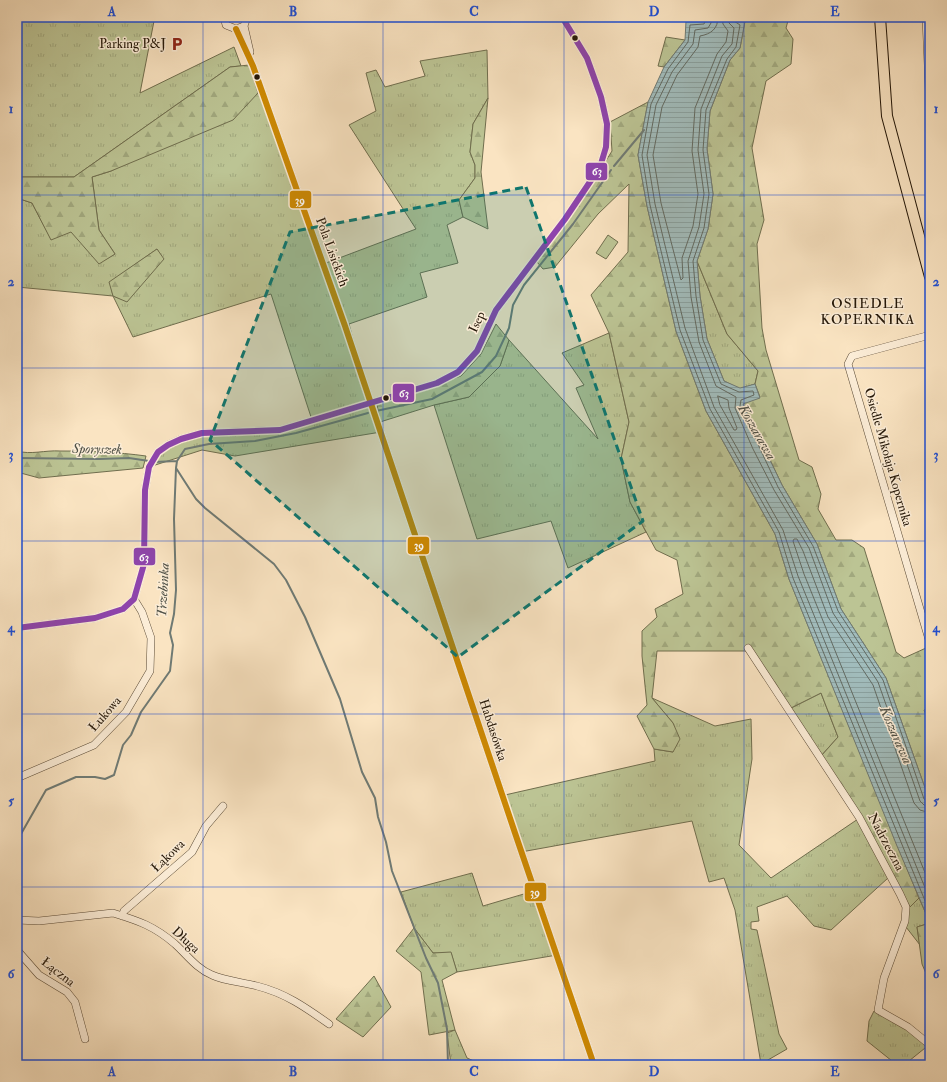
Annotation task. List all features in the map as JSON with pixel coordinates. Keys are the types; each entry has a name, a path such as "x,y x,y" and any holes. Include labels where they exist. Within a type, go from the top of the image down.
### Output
{"main road":[{"path":"880,17 887,116 926,249 930,277"}],"street":[{"path":"224,17 226,25 236,29 244,26 247,17"},
{"name":"Isep","path":"134,599 144,564 145,490 149,467 153,459 168,445 181,439 202,433 280,430 437,383 458,372 477,351 496,310 565,219 600,167 606,147 607,124 601,97 587,58 562,17"},
{"path":"926,17 929,43 930,113"},
{"name":"Pola Lisickich","path":"244,26 253,66"},
{"name":"Pola Lisickich","path":"236,29 253,66 345,326 370,403"},
{"name":"Osiedle Mikołaja Kopernika","path":"930,335 852,356 848,364 930,643"},
{"name":"Habdasówka","path":"370,403 376,416 594,1065"},
{"path":"17,628 95,618 123,610 134,599"},
{"name":"Łukowa","path":"17,778 94,745 126,712 150,671 150,638 142,612 134,599"},
{"name":"Nadrzeczna","path":"748,648 859,817 900,894 906,908 905,921 884,978 878,1010 908,1027 930,1045"},
{"name":"Łąkowa","path":"122,916 124,911 192,852 206,826 223,806"},
{"name":"Długa","path":"17,920 39,921 113,914 122,916 152,926 175,944 199,968 213,976 280,992 299,1002 329,1024"},
{"name":"Łączna","path":"17,950 39,975 67,992 75,1002 85,1039"}],"highlighted area":[{"path":"526,187 643,521 458,657 210,440 290,232"}],"green space":[{"path":"17,17 135,17 154,21 140,93 234,47 241,66 230,67 74,177 17,177"},
{"path":"731,17 789,17 786,28 793,39 791,64 766,81 752,148 764,220 757,244 762,328 766,350 799,460 812,467 821,494 818,509 836,540 852,540 864,548 896,652 904,658 926,648 930,660 930,708 924,710 930,726 930,802 886,678 841,609 817,544 782,485 743,403 760,397 755,384 758,371 727,334 697,261 708,229 713,194 707,149 710,111 730,60 740,48 745,21"},
{"path":"666,37 685,40 664,67 658,66"},
{"path":"487,50 488,98 473,124 470,152 475,165 475,178 459,200 463,217 447,225 458,263 420,273 427,297 349,324 370,403 381,432 235,456 202,450 149,467 158,452 202,433 280,430 312,420 271,294 133,337 113,296 17,287 17,198 32,203 51,239 71,231 99,263 115,254 99,230 92,177 111,171 258,93 249,65 328,271 326,263 416,229 349,125 376,111 366,73 376,70 385,87 425,76 420,61","holes":["157,249 163,259 127,301 113,296 110,282"]},
{"path":"249,65 258,93 233,120 111,171 92,177 99,230 115,254 99,264 71,232 51,240 32,203 17,198 17,177 74,177 230,67"},
{"path":"488,98 481,172 488,229 463,217 459,200 475,178 475,165 470,152 473,124"},
{"path":"648,102 638,155 647,206 676,331 706,411 775,534 789,579 919,898 910,907 822,755 838,737 821,693 787,710 748,651 657,651 652,698 673,723 680,739 673,752 654,749 637,716 647,705 642,656 642,631 657,617 655,609 683,594 677,560 656,550 630,502 621,459 629,422 609,333 591,295 628,252 629,184 598,214 555,267 543,269 537,262 567,223 612,151 610,122"},
{"path":"608,235 618,242 606,259 596,253"},
{"path":"157,249 164,259 127,302 113,296 109,282"},
{"path":"697,261 727,334 758,371 755,384 740,389 724,381 707,339 700,296"},
{"path":"496,324 509,340 500,366 469,397 434,405 380,422 377,404 461,376 481,354"},
{"path":"609,333 629,422 621,459 630,502 646,532 568,568 551,521 477,539 434,405 469,397 500,366 509,340 598,439 576,388 584,385 562,353"},
{"path":"17,451 28,453 54,451 92,452 146,456 143,468 39,478 17,472"},
{"path":"821,693 838,737 820,757 787,710"},
{"path":"652,698 715,726 751,719 752,759 739,845 771,878 858,819 888,878 831,930 814,926 787,896 757,907 759,921 751,922 751,929 757,930 779,1034 787,1049 761,1064 735,910 724,878 709,882 692,821 521,852 505,795 655,761 654,749 673,752 673,723"},
{"path":"472,873 483,906 534,891 557,955 457,972 451,953 433,953 414,928 401,892"},
{"path":"902,893 910,907 919,898 930,923 917,927 920,945 906,927"},
{"path":"930,923 930,983 922,964 917,927"},
{"path":"414,928 433,953 451,952 457,972 442,980 455,1030 429,1035 421,972 396,951"},
{"path":"374,976 391,1007 363,1037 336,1019"},
{"path":"878,1010 930,1044 904,1065 897,1065 867,1041 869,1021 874,1011"},
{"path":"455,1030 467,1058 483,1065 451,1065 447,1033"}],"water":[{"name":"Koszarawa","path":"703,17 731,17 745,21 740,48 730,60 710,111 707,149 713,194 708,229 697,261 700,296 707,339 724,381 740,388 755,384 760,398 743,404 782,485 817,544 841,609 886,678 930,802 930,923 897,846 789,579 775,534 706,411 676,331 647,206 638,155 648,102 664,67 685,40 686,21 703,21"}],"waterway":[{"name":"Trzebinka","path":"614,166 644,130"},
{"name":"Trzebinka","path":"376,411 432,399 482,372 496,356 509,328 513,305 524,285 573,224 611,170"},
{"name":"Trzebinka","path":"17,841 46,790 76,777 95,777 105,779 114,775 123,745 131,735 141,712 170,671 173,645 170,633 174,614 176,590 174,519 176,468 177,461 185,449 209,444 255,441 296,433 368,413"},
{"name":"Sporyszek","path":"17,458 129,458 149,461"},
{"name":"Sporyszek","path":"154,462 177,461"},
{"path":"176,468 196,499 205,508 274,564 286,580 305,617 340,699 362,772 375,798 378,817 386,842 392,871 426,958 438,983 447,1029 448,1065"}],"transit line":[{"name":"63","path":"17,628 95,618 123,609 134,599 144,564 145,490 149,467 158,452 168,445 181,439 202,433 280,430 437,383 458,372 477,351 496,310 565,219 600,167 606,147 607,124 601,97 587,58 562,17"},
{"name":"39","path":"236,29 253,66 345,326 594,1065"}],"place":[{"name":"Parking P&J","path":"177,44"}],"district":[{"name":"OSIEDLE KOPERNIKA","path":"868,312"}]}
